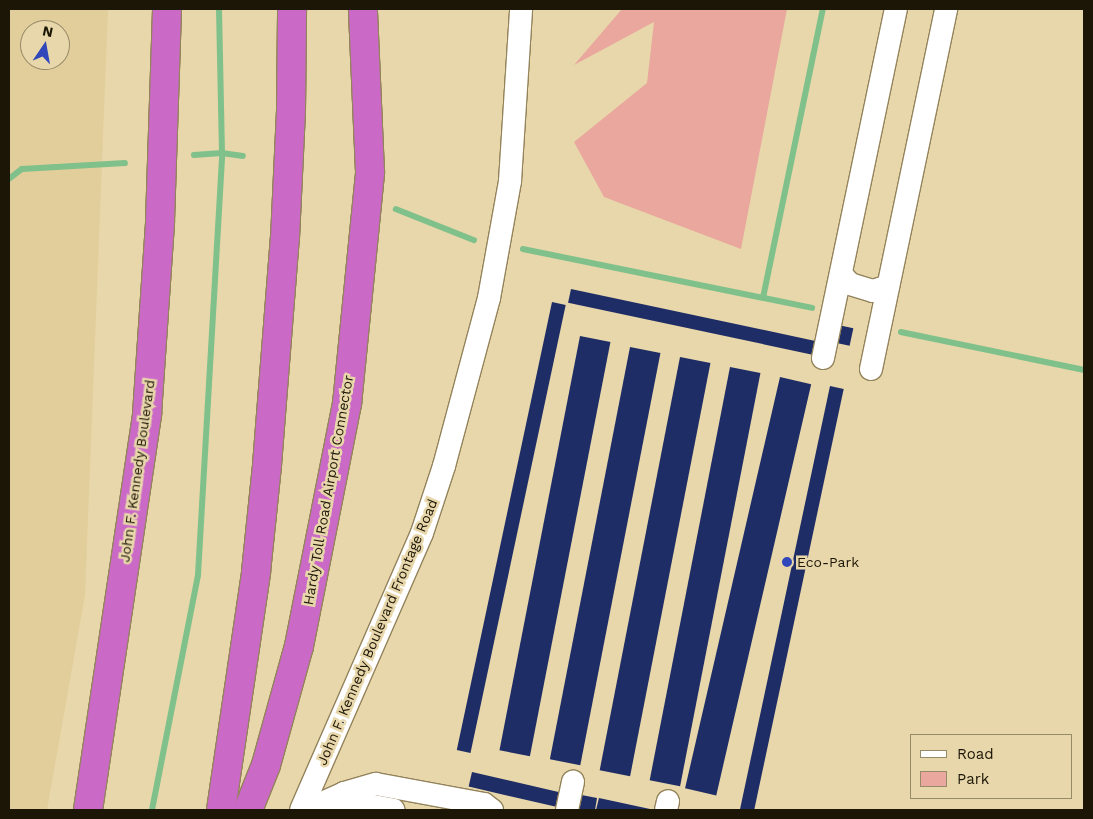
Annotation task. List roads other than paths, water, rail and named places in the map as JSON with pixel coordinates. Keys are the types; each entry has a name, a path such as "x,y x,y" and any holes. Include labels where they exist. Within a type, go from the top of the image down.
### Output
{"highway":[{"name":"John F. Kennedy Boulevard","path":"88,810 148,414 160,222 167,9"},
{"path":"222,810 256,572 267,465 285,238 291,111 292,9"},
{"name":"Hardy Toll Road Airport Connector","path":"248,810 266,765 299,646 347,404 370,172 363,10"},
{"path":"77,810 92,777"}],"street":[{"name":"John F. Kennedy Boulevard Frontage Road","path":"301,810 422,533 444,466 489,298 510,181 521,9"},
{"path":"823,358 896,9"},
{"path":"871,369 942,10"},
{"path":"841,274 850,284 867,290 873,291 888,286"},
{"path":"567,810 578,783 578,810"},
{"path":"336,804 376,784 484,804 492,810"},
{"path":"336,804 370,795 456,810"},
{"path":"336,804 363,804 393,810"}],"waterway":[{"path":"152,810 198,575 222,153 219,9"},
{"path":"763,298 823,9"},
{"path":"194,155 222,153 243,156"},
{"path":"9,179 22,169 125,163"},
{"path":"396,209 474,240"},
{"path":"523,249 812,308"},
{"path":"901,332 1084,370"}],"place":[{"name":"Eco-Park","path":"787,562"}]}
